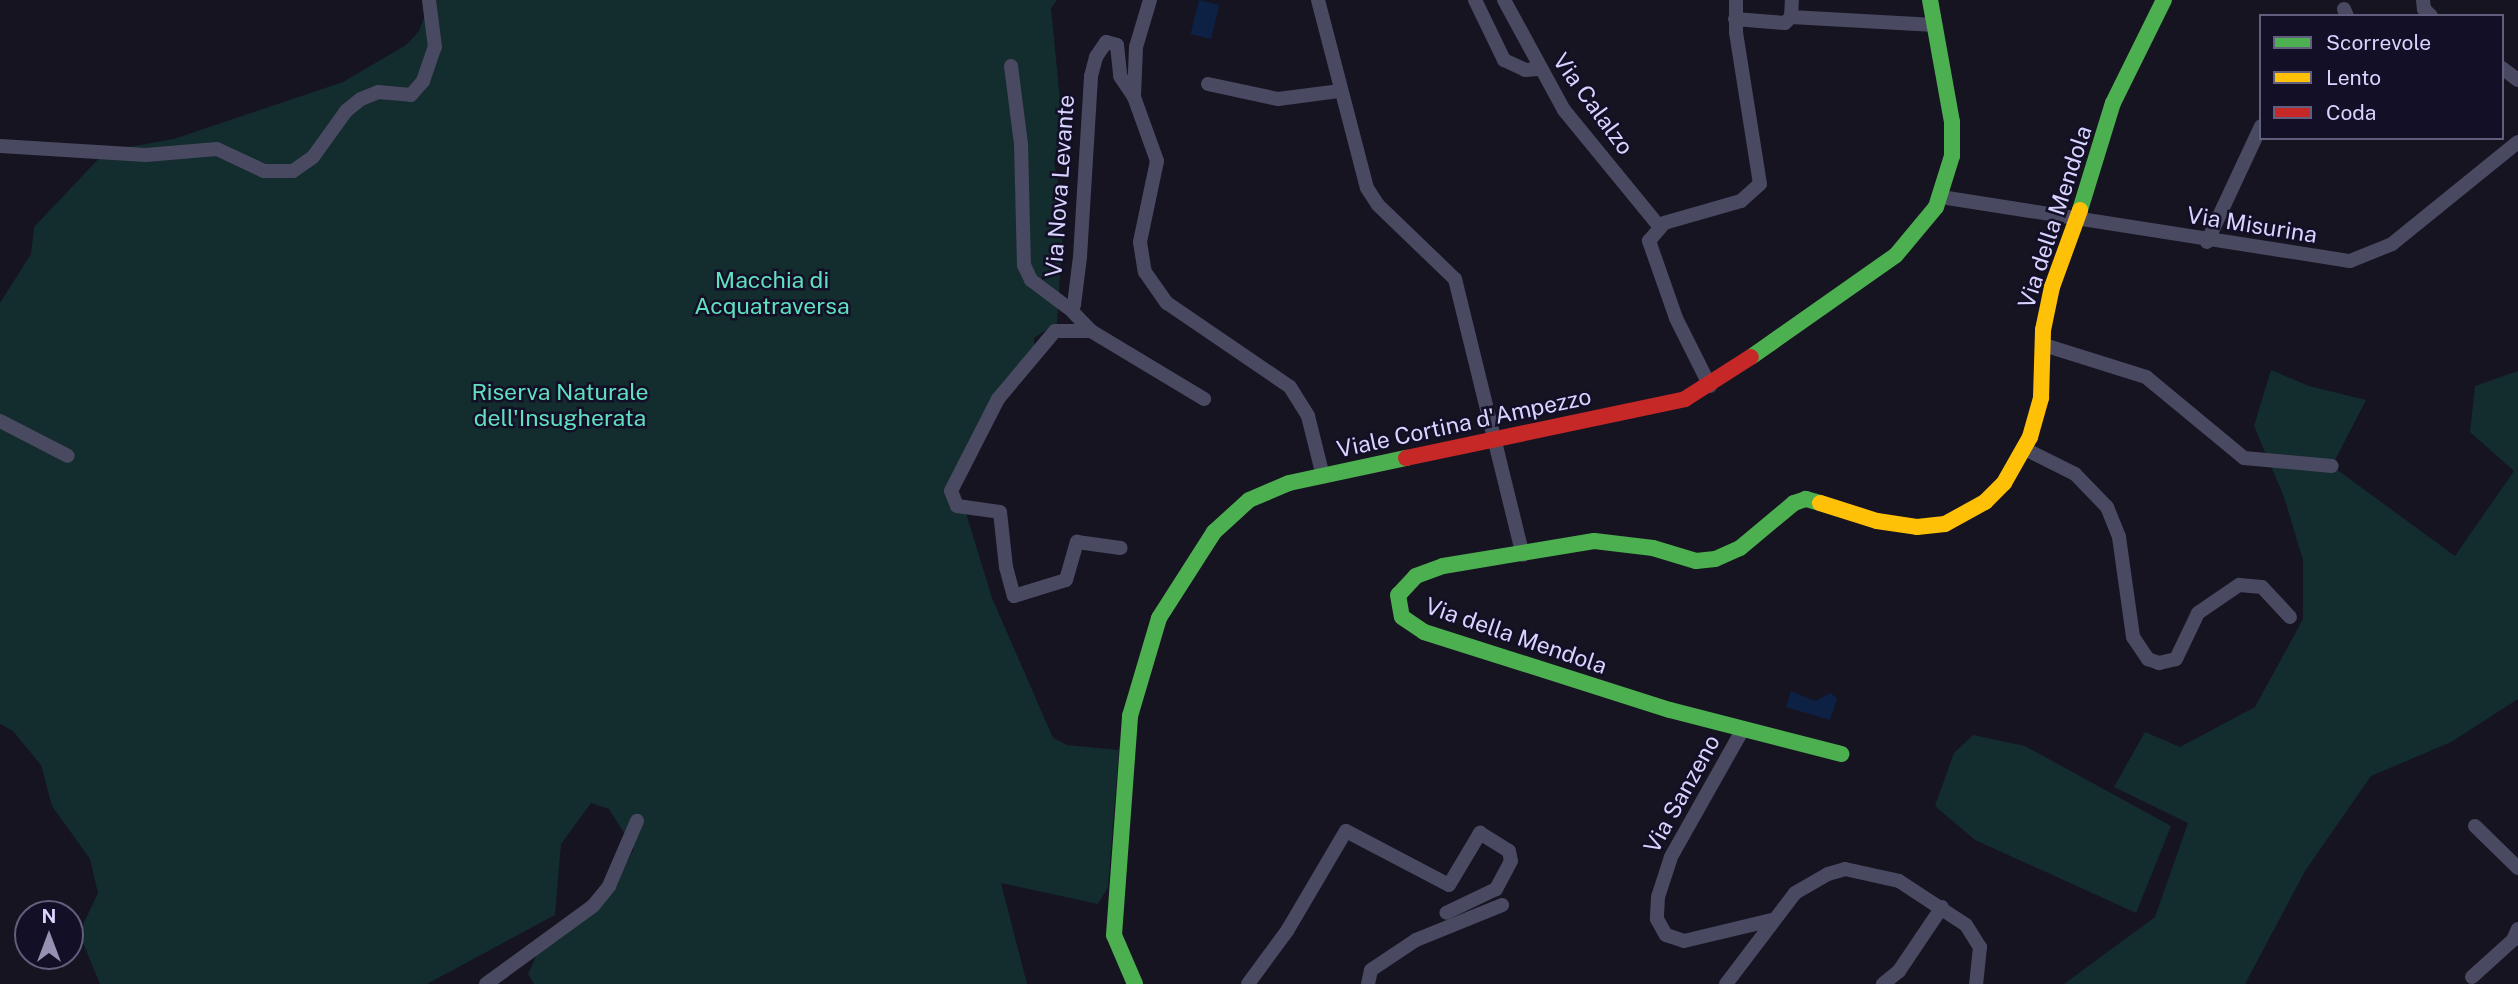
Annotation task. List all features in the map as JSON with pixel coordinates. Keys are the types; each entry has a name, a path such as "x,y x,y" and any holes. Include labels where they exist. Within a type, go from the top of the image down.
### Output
{"street":[{"path":"0,146 146,155 216,149 264,171 293,171 313,157 355,103 374,92 411,95 423,81 435,47 429,0"},
{"path":"1150,0 1136,47 1134,97 1157,161 1140,242 1149,280 1177,311 1290,387 1308,416 1323,476"},
{"path":"1318,0 1340,91 1372,198 1455,279 1523,555"},
{"path":"1475,0 1504,60 1525,70 1538,69"},
{"name":"Via Calalzo","path":"1504,0 1538,69 1564,110 1658,226"},
{"path":"1710,386 1651,256 1650,237 1658,226 1741,201 1760,184 1735,19 1736,0"},
{"path":"1735,19 1785,23 1791,16 1792,0"},
{"name":"Viale Cortina d'Ampezzo","path":"1135,984 1114,935 1126,813 1128,724 1151,640 1179,584 1228,517 1259,494 1323,476 1662,406 1710,386 1900,252 1941,197 1953,139 1930,0"},
{"name":"Via della Mendola","path":"1841,754 1743,729 1437,636 1402,617 1398,596 1416,576 1458,562 1523,555 1602,541 1653,548 1696,561 1714,559 1749,542 1794,503 1806,499 1886,523 1937,526 1984,502 2004,483 2025,449 2041,398 2043,345 2052,287 2078,220 2113,103 2164,0"},
{"path":"1791,16 1935,25"},
{"name":"Via Nova Levante","path":"1011,66 1021,144 1024,265 1031,280 1068,307 1074,304 1080,257 1091,76 1104,43 1117,45 1120,76 1134,97"},
{"path":"1208,84 1278,99 1340,91"},
{"path":"2207,242 2259,130"},
{"name":"Via Misurina","path":"1941,197 2207,242 2333,260 2365,258 2408,233 2518,142"},
{"path":"1068,307 1091,331 1204,399"},
{"path":"1091,331 1055,331 998,399 951,491 957,506 1000,512 1006,567 1014,596 1066,580 1076,542 1121,548"},
{"path":"2043,345 2146,377 2244,458 2332,466"},
{"path":"0,421 68,456"},
{"path":"2025,449 2075,474 2107,507 2119,537 2133,636 2147,659 2159,663 2176,659 2198,613 2239,585 2262,587 2290,617"},
{"name":"Via Sanzeno","path":"1743,729 1682,831 1662,878 1657,919 1666,935 1684,941 1772,920"},
{"path":"486,984 593,906 609,886 636,821"},
{"path":"2475,826 2518,868"},
{"path":"1248,984 1287,931 1346,831 1449,885 1480,833 1506,848 1511,861 1496,889 1446,913"},
{"path":"1726,984 1772,920 1803,887 1845,869 1899,881 1966,925 1979,942 1976,984"},
{"path":"1368,984 1371,970 1416,940 1502,905"},
{"path":"1883,984 1899,971 1942,907"},
{"path":"2472,977 2513,940 2518,929"}],"green space":[{"name":"Macchia di Acquatraversa","path":"431,0 1057,0 1051,8 1063,130 1054,163 1064,210 1057,323 1034,338 1035,355 955,477 992,598 1053,738 1067,745 1119,750 1108,887 1098,904 1001,883 1027,984 534,984 528,974 539,950 604,903 634,849 609,809 591,803 561,844 555,915 427,984 100,984 84,945 84,922 98,893 90,859 52,806 41,765 13,731 0,724 0,303 31,254 34,227 106,151 174,139 343,82 406,45 419,31"},
{"path":"2271,370 2309,386 2366,400 2332,466 2455,556 2514,471 2470,432 2475,386 2518,371 2518,699 2451,742 2371,776 2305,871 2245,984 2064,984 2155,917 2188,823 2114,787 2145,732 2180,747 2255,707 2303,619 2303,560 2284,497 2254,426"},
{"path":"1973,735 2025,746 2171,826 2136,913 1975,840 1935,806 1954,753"}],"water":[{"path":"1199,0 1219,5 1211,39 1191,34"},
{"path":"1791,691 1815,701 1831,693 1837,699 1830,720 1786,707"}],"traffic: fast":[{"path":"1751,357 1896,255 1936,207 1952,156 1952,122 1930,0"},
{"path":"2080,210 2113,103 2164,0"},
{"path":"1135,984 1114,935 1130,716 1159,618 1214,532 1249,500 1289,483 1406,458"},
{"path":"1820,503 1806,499 1794,503 1740,548 1715,559 1696,561 1653,548 1594,541 1443,566 1416,576 1398,595 1402,617 1424,632 1670,710 1841,754"}],"traffic: slow":[{"path":"1820,503 1877,521 1917,527 1945,524 1985,502 2004,483 2030,437 2041,398 2043,330 2052,287 2080,210"}],"traffic: jam":[{"path":"1406,458 1685,399 1751,357"}],"park label":[{"name":"Riserva Naturale dell'Insugherata","path":"560,405"}]}
